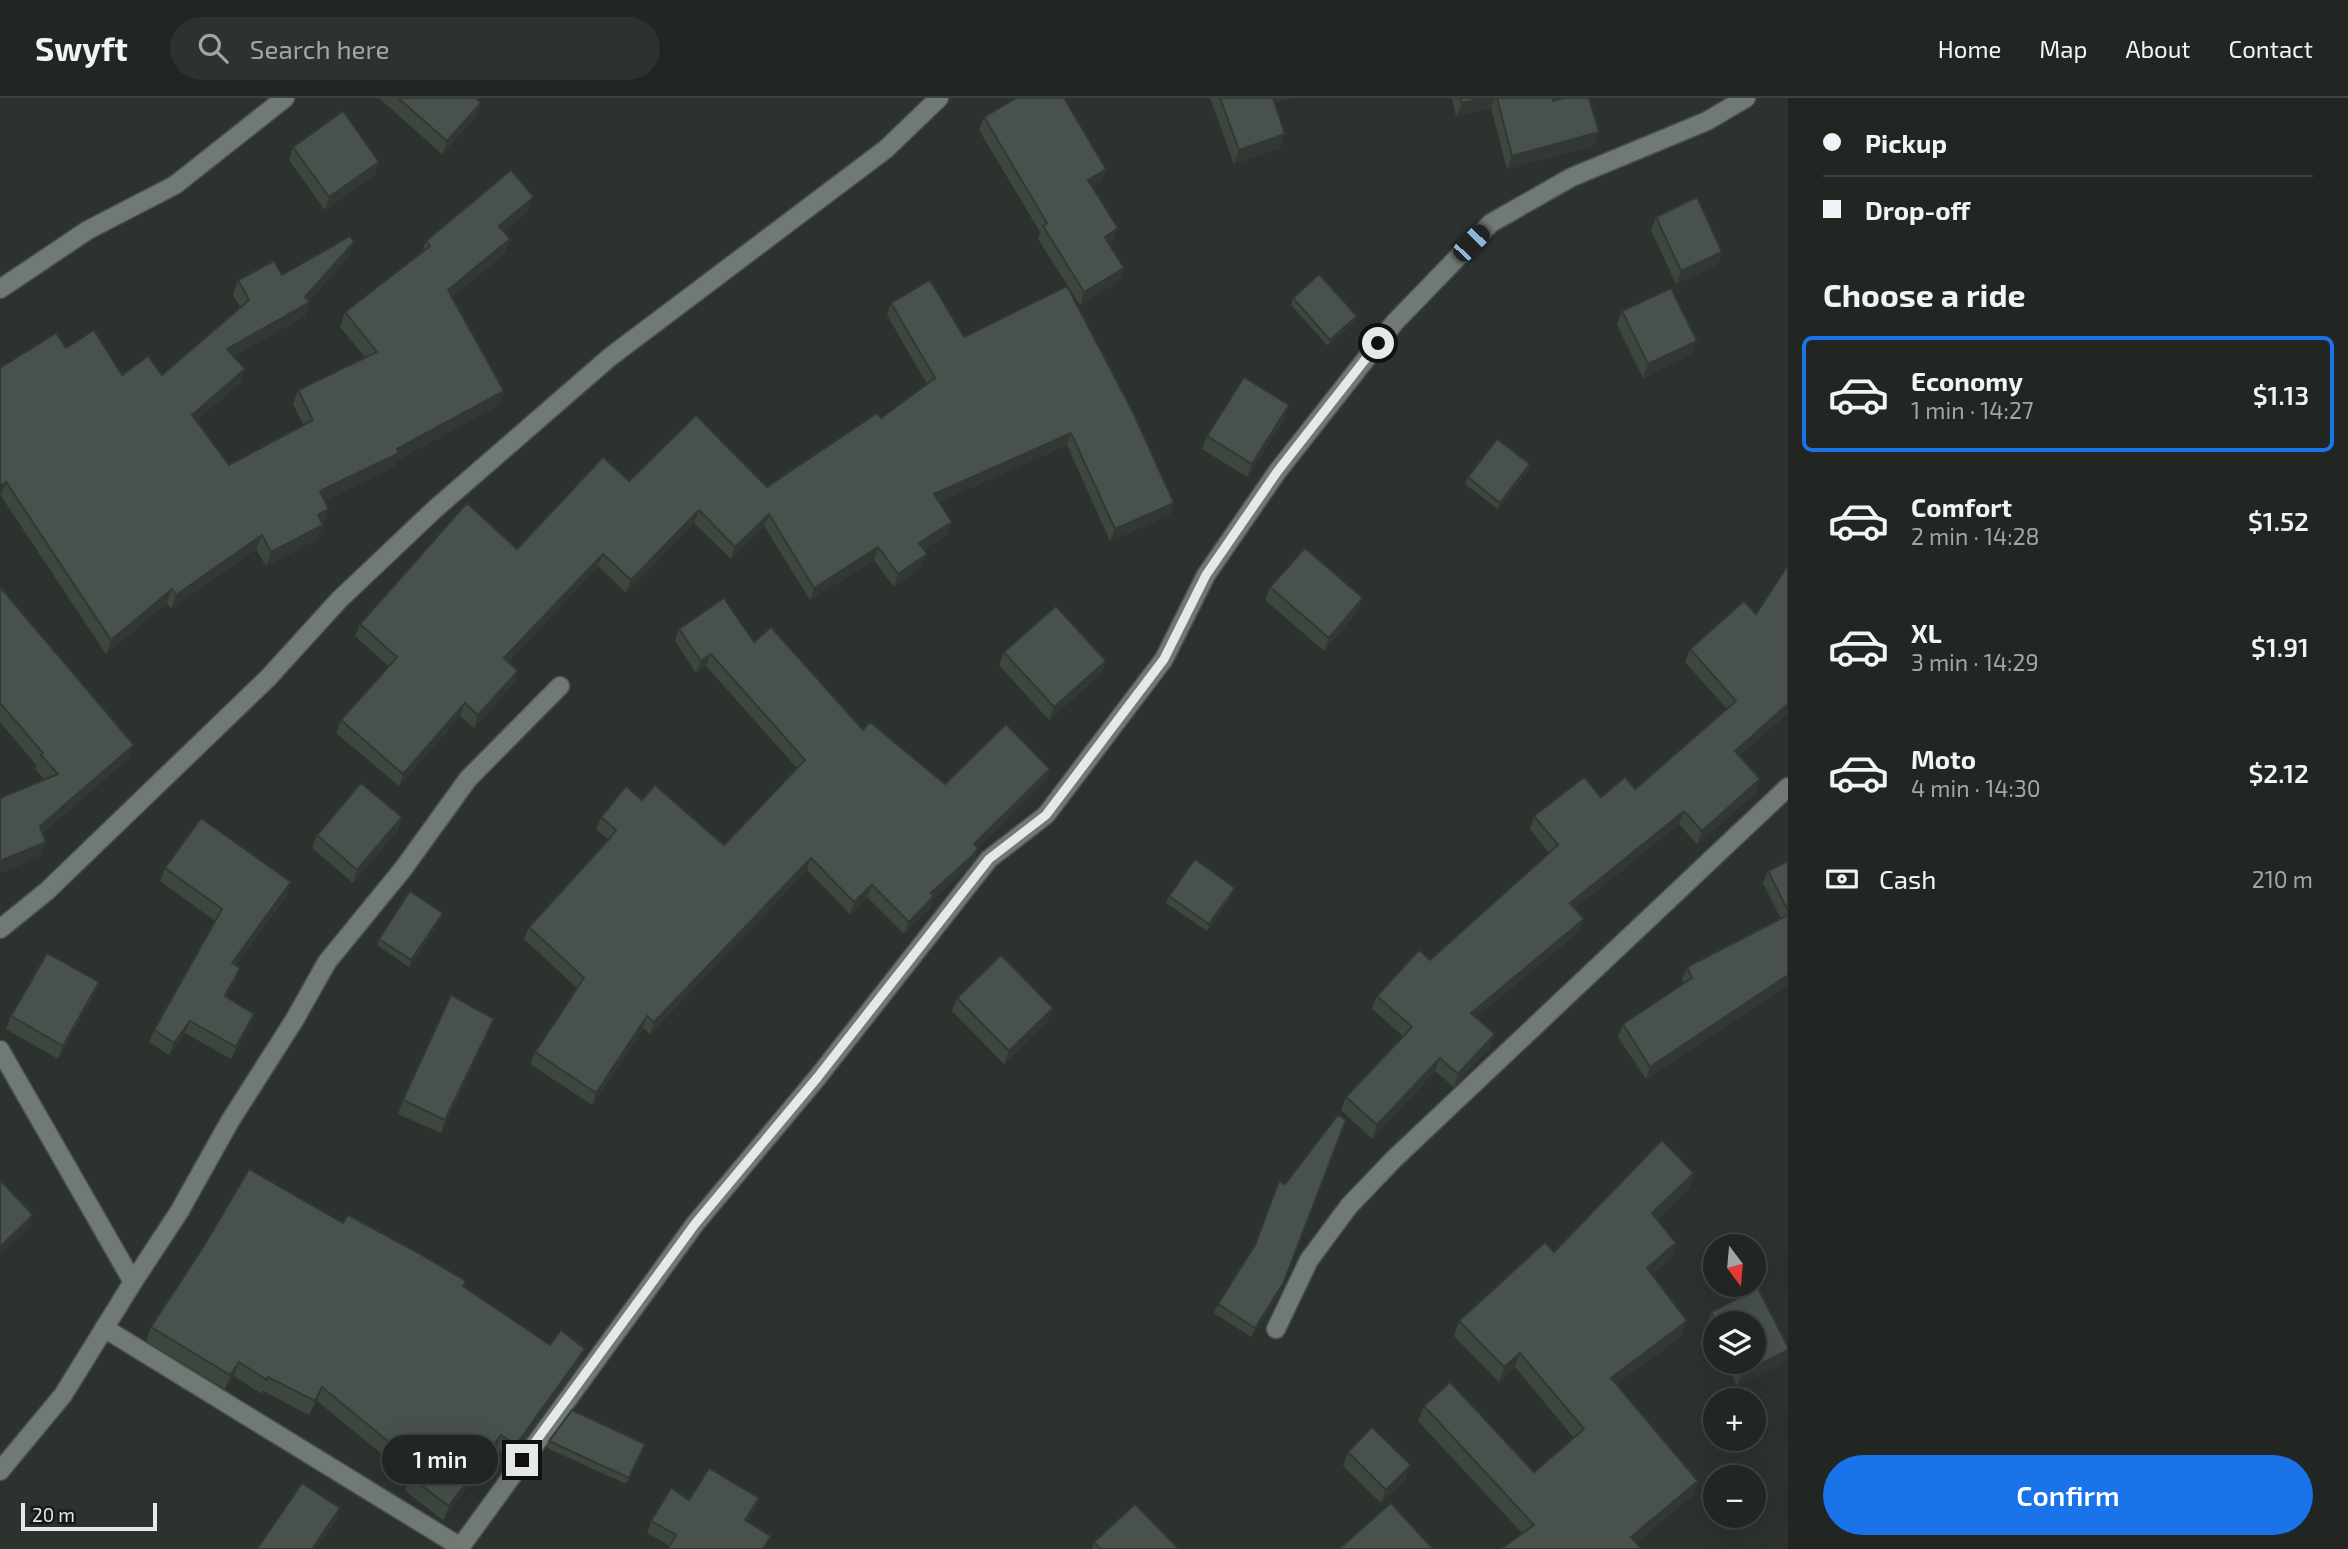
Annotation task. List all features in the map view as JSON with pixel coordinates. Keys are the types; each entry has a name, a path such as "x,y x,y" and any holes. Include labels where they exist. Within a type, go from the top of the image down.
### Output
{"street":[{"path":"0,289 88,230 175,185 285,98"},
{"path":"0,929 47,891 268,678 339,600 435,509 610,357 886,149 939,98"},
{"path":"104,1328 459,1548 695,1224 817,1078 989,859 1046,815 1055,804 1164,659 1206,575 1277,472 1395,322 1491,223 1572,177 1707,121 1746,98"},
{"path":"0,1471 63,1395 179,1212 230,1121 327,962 403,869 468,779 560,686"},
{"path":"1276,1329 1310,1260 1349,1206 1394,1159 1788,787"},
{"path":"0,1050 133,1282"}],"building":[{"path":"398,98 476,98 481,103 447,141"},
{"path":"1016,98 1064,98 1106,169 1088,180 1118,228 1105,237 1124,268 1084,292 1043,226 1047,223 984,117"},
{"path":"1220,98 1273,98 1285,134 1239,150"},
{"path":"1460,98 1482,98 1462,103"},
{"path":"1497,98 1553,98 1553,101 1563,98 1589,98 1599,132 1512,156"},
{"path":"343,111 379,162 329,197 293,147"},
{"path":"511,170 534,197 499,226 510,239 448,290 504,391 397,449 399,453 320,491 329,509 318,515 323,525 271,552 262,535 176,595 172,589 111,640 6,482 0,486 0,368 56,333 66,348 94,330 122,375 148,356 162,375 249,300 238,280 274,261 282,275 350,236 354,242 305,297 310,302 227,349 245,369 192,415 229,465 313,420 298,390 377,352 345,312 430,246 426,241"},
{"path":"1697,197 1722,252 1681,271 1656,217"},
{"path":"1319,274 1357,316 1330,340 1293,298"},
{"path":"930,280 964,337 1067,286 1133,412 1174,503 1115,529 1071,433 934,494 952,522 919,543 927,554 898,574 878,547 814,588 769,514 735,547 699,510 631,580 603,554 504,658 518,671 478,715 465,703 403,774 341,720 397,657 360,624 467,503 517,549 603,457 629,481 696,415 767,487 877,413 881,418 935,378 891,303"},
{"path":"1671,288 1697,341 1648,364 1622,311"},
{"path":"1244,377 1289,405 1252,464 1207,436"},
{"path":"1497,439 1530,464 1500,503 1468,477"},
{"path":"1305,548 1363,598 1329,638 1270,587"},
{"path":"1788,565 1788,704 1735,751 1760,779 1702,831 1684,811 1570,903 1584,919 1471,1013 1495,1034 1458,1074 1440,1058 1377,1125 1346,1097 1412,1027 1377,996 1419,950 1430,960 1558,845 1534,816 1584,777 1601,797 1625,777 1635,789 1736,701 1690,649 1744,601 1756,614"},
{"path":"0,587 134,745 40,826 46,842 0,861 0,798 58,774 0,704"},
{"path":"724,598 754,642 771,627 863,730 870,722 945,784 1006,724 1050,769 974,844 978,848 973,855 931,893 934,896 909,922 872,885 854,902 811,858 654,1022 647,1016 596,1093 535,1052 584,978 529,927 616,830 601,817 626,786 642,800 655,785 724,845 805,760 711,654 701,661 679,629"},
{"path":"1056,606 1106,661 1054,707 1004,652"},
{"path":"361,783 402,817 357,870 317,835"},
{"path":"201,818 291,882 232,963 240,968 225,996 254,1014 236,1047 190,1021 174,1043 154,1030 222,909 165,868"},
{"path":"1195,859 1235,888 1209,924 1169,896"},
{"path":"1788,861 1788,911 1768,871"},
{"path":"410,891 443,913 411,960 379,939"},
{"path":"1788,915 1788,975 1650,1067 1623,1024 1692,978 1687,967"},
{"path":"47,953 99,982 63,1046 11,1016"},
{"path":"1001,955 1053,1008 1009,1051 957,998"},
{"path":"451,995 494,1019 445,1120 403,1100"},
{"path":"1338,1115 1346,1120 1283,1284 1255,1328 1218,1304 1255,1245 1279,1181 1285,1184"},
{"path":"1662,1140 1694,1173 1652,1213 1676,1243 1647,1268 1687,1321 1611,1378 1698,1481 1631,1537 1642,1549 1501,1549 1534,1525 1424,1406 1450,1382 1534,1472 1584,1429 1520,1353 1504,1367 1459,1321 1545,1242 1554,1252"},
{"path":"249,1169 343,1223 348,1215 415,1251 466,1281 463,1286 550,1345 561,1330 585,1349 516,1445 501,1435 449,1506 410,1477 418,1466 322,1387 315,1401 268,1377 267,1380 239,1362 230,1375 151,1327 205,1244"},
{"path":"0,1180 33,1215 0,1247"},
{"path":"1740,1297 1763,1297 1788,1350 1766,1361 1766,1311 1713,1311"},
{"path":"572,1410 645,1444 629,1478 549,1441"},
{"path":"1372,1427 1411,1465 1386,1490 1348,1452"},
{"path":"709,1468 759,1498 745,1520 771,1536 763,1549 668,1549 676,1535 651,1521 671,1488 689,1500"},
{"path":"302,1483 340,1508 312,1549 257,1549"},
{"path":"1391,1503 1433,1549 1339,1549"},
{"path":"1135,1504 1178,1548 1101,1549 1094,1542"}],"route":[{"path":"522,1460 695,1224 817,1078 989,859 1046,815 1164,659 1206,575 1277,472 1378,343"}]}
